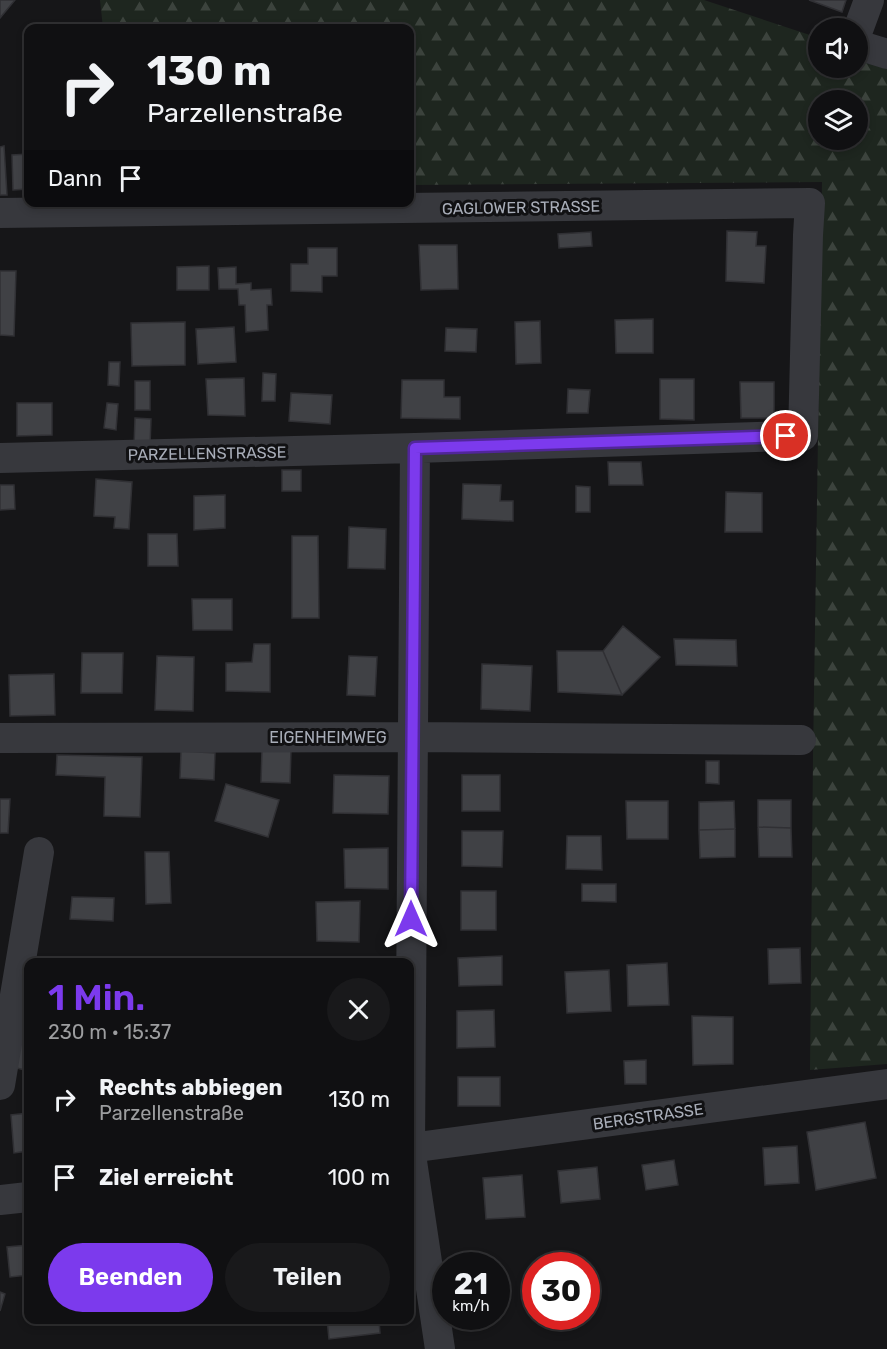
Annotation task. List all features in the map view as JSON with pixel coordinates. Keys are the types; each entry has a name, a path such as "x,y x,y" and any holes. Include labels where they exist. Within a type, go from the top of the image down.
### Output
{"street":[{"path":"862,18 869,0"},
{"path":"868,48 887,54"},
{"name":"GAGLOWER STRASSE","path":"0,213 810,203 794,436"},
{"name":"PARZELLENSTRASSE","path":"0,458 794,436"},
{"path":"411,958 415,448"},
{"name":"EIGENHEIMWEG","path":"0,738 412,736 801,740"},
{"path":"0,1085 39,852"},
{"name":"BERGSTRASSE","path":"414,1147 887,1083"},
{"path":"414,1175 440,1349"},
{"path":"0,1200 24,1197"}],"green space":[{"path":"100,0 704,0 808,34 808,78 868,78 868,63 887,69 887,1064 810,1070 822,182 414,185 414,24 103,24"}],"building":[{"path":"0,0 15,0 0,18"},
{"path":"809,0 846,0 842,12"},
{"path":"4,146 7,195 0,195 0,147"},
{"path":"24,154 24,189 13,190 12,155"},
{"path":"727,231 757,232 756,246 766,246 764,283 726,281"},
{"path":"591,232 592,246 559,248 558,234"},
{"path":"419,245 457,245 458,289 421,290"},
{"path":"308,248 337,248 337,276 322,276 322,292 291,291 291,264 308,264"},
{"path":"209,266 209,290 177,290 177,267"},
{"path":"236,267 236,284 251,283 251,290 271,289 272,305 267,305 268,330 246,332 245,305 239,305 238,289 219,289 218,268"},
{"path":"0,271 16,271 14,336 0,335"},
{"path":"653,319 653,353 616,353 615,320"},
{"path":"540,321 541,363 516,364 515,322"},
{"path":"185,322 185,365 132,366 131,323"},
{"path":"234,327 236,362 198,364 196,329"},
{"path":"446,328 477,329 476,352 445,351"},
{"path":"109,362 120,362 119,386 108,385"},
{"path":"263,373 276,374 275,401 262,401"},
{"path":"244,378 245,416 208,415 206,379"},
{"path":"660,379 694,379 694,420 660,419"},
{"path":"402,380 444,380 444,397 460,397 460,419 401,418"},
{"path":"135,381 150,381 150,410 135,410"},
{"path":"740,382 774,382 774,418 741,418"},
{"path":"568,389 590,390 588,413 567,413"},
{"path":"291,393 332,395 330,424 289,421"},
{"path":"17,403 52,403 52,435 17,436"},
{"path":"107,403 118,404 116,430 104,428"},
{"path":"135,418 151,419 150,446 134,446"},
{"path":"608,462 641,462 643,485 609,485"},
{"path":"282,470 301,470 301,491 282,491"},
{"path":"96,479 132,482 129,529 114,528 115,517 94,516"},
{"path":"463,484 501,485 500,501 513,501 513,521 462,519"},
{"path":"0,485 14,485 15,509 0,510"},
{"path":"576,486 590,487 590,512 576,512"},
{"path":"726,492 762,493 762,532 725,532"},
{"path":"225,495 225,528 194,530 194,496"},
{"path":"349,527 386,529 385,569 348,568"},
{"path":"148,534 177,534 178,566 148,566"},
{"path":"292,536 318,536 319,618 292,618"},
{"path":"192,599 232,599 232,630 193,630"},
{"path":"623,626 660,657 622,695 603,651"},
{"path":"674,639 736,640 737,666 676,665"},
{"path":"254,644 270,644 270,692 226,691 226,663 252,662"},
{"path":"557,651 603,651 622,695 558,692"},
{"path":"82,653 123,653 122,693 81,693"},
{"path":"157,656 194,657 193,711 155,710"},
{"path":"349,656 377,657 375,696 347,695"},
{"path":"482,664 532,666 530,711 481,709"},
{"path":"54,674 55,715 10,716 9,675"},
{"path":"262,749 291,750 290,783 261,782"},
{"path":"181,751 215,753 214,780 180,778"},
{"path":"57,755 142,757 140,817 104,816 105,777 56,775"},
{"path":"706,761 719,761 719,784 706,783"},
{"path":"334,775 389,776 388,814 333,813"},
{"path":"462,775 500,775 500,811 462,811"},
{"path":"226,784 279,800 268,837 215,821"},
{"path":"0,799 10,799 8,833 0,833"},
{"path":"758,800 791,800 791,828 758,827"},
{"path":"626,801 668,801 668,839 627,839"},
{"path":"734,801 735,829 699,830 699,802"},
{"path":"758,827 791,828 792,857 759,857"},
{"path":"735,829 735,857 700,858 699,830"},
{"path":"462,831 503,831 502,867 462,866"},
{"path":"567,836 601,836 602,870 566,869"},
{"path":"388,848 388,889 345,888 344,849"},
{"path":"145,852 169,852 171,903 146,904"},
{"path":"582,884 616,884 616,902 582,901"},
{"path":"461,891 496,891 496,930 461,930"},
{"path":"72,897 114,898 113,921 70,919"},
{"path":"360,901 359,942 317,941 316,902"},
{"path":"800,948 801,983 769,984 768,949"},
{"path":"502,956 502,985 459,986 458,958"},
{"path":"667,963 669,1005 628,1006 627,965"},
{"path":"609,970 611,1011 567,1013 565,972"},
{"path":"494,1010 495,1047 457,1048 457,1011"},
{"path":"692,1016 733,1017 733,1064 693,1065"},
{"path":"24,1027 24,1070 13,1067"},
{"path":"646,1060 646,1084 625,1084 624,1061"},
{"path":"458,1077 500,1077 500,1106 458,1106"},
{"path":"24,1113 24,1152 14,1153 11,1115"},
{"path":"865,1122 876,1178 816,1190 807,1132"},
{"path":"797,1146 799,1183 765,1185 763,1148"},
{"path":"674,1160 678,1185 646,1190 642,1165"},
{"path":"597,1167 600,1199 561,1203 558,1171"},
{"path":"522,1175 525,1217 486,1219 483,1178"},
{"path":"24,1245 24,1275 10,1277 7,1247"},
{"path":"0,1292 5,1294 0,1311"},
{"path":"327,1324 379,1324 380,1333 329,1339"}],"route":[{"path":"411,919 415,448 786,436"}]}
